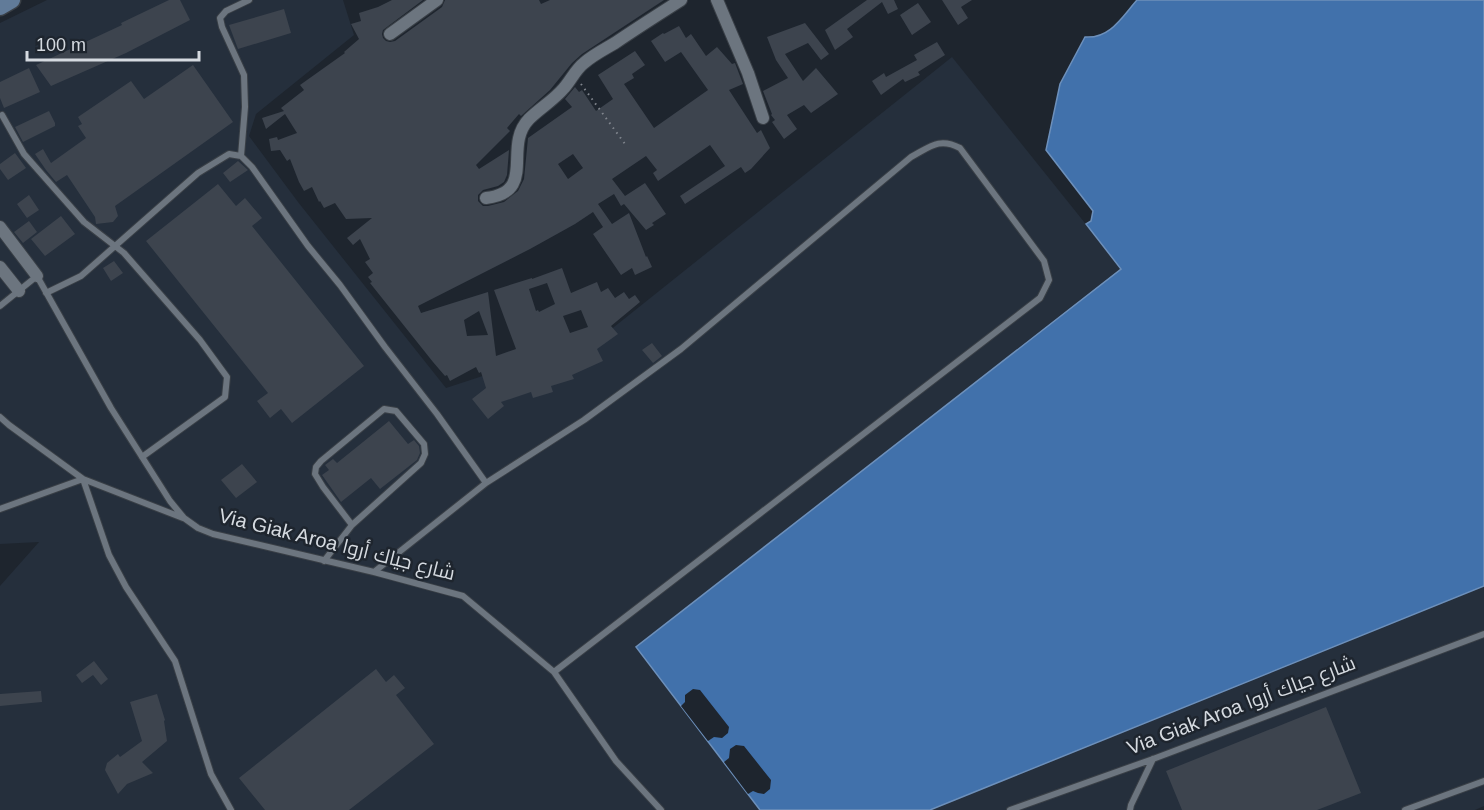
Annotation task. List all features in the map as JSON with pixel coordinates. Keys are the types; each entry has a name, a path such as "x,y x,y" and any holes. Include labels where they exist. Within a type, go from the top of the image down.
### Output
{"main road":[{"path":"0,7 12,0"}],"street":[{"path":"390,34 437,0"},
{"path":"486,198 507,192 516,179 517,141 520,131 529,119 564,89 583,64 681,0"},
{"path":"717,0 748,73 763,118"},
{"name":"Via Giak Aroa شارع جياك أروا","path":"0,227 37,276"},
{"path":"0,267 19,291"}],"lane":[{"path":"241,156 245,107 244,75 220,18 226,11 249,0"},
{"path":"2,115 24,154 84,222 124,253 200,339 227,377 225,397 142,457"},
{"path":"374,572 486,483 585,420 681,349 911,157 938,143 950,143 960,148 1044,261 1049,280 1040,298 554,672"},
{"path":"46,293 81,276 198,173 229,154 241,156 252,167 308,246 437,414 486,483"},
{"path":"0,306 37,276"},
{"name":"Via Giak Aroa شارع جياك أروا","path":"37,276 111,408 170,501 184,518 198,528 213,534 374,572 463,596 554,672 616,761 661,810"},
{"path":"324,561 352,525 421,463 425,454 424,444 396,411 384,409 316,467 315,474 323,487 352,525"},
{"path":"0,417 83,479 184,518"},
{"path":"0,509 83,479"},
{"path":"83,479 109,555 126,586 175,661 211,774 231,810"},
{"name":"Via Giak Aroa شارع جياك أروا","path":"1010,810 1153,759 1484,634"},
{"path":"1130,810 1153,759"},
{"path":"1405,810 1484,781"}],"path":[{"path":"574,74 625,144"}],"shaded area":[{"path":"47,0 343,0 354,35 256,114 249,136 298,202 446,388 550,354 594,343 952,57 1121,268 636,647 760,810 0,810 0,586 39,542 0,544 0,23"},
{"path":"1484,586 1484,806 1475,810 930,810"}],"water":[{"path":"1137,0 1484,0 1484,586 930,810 760,810 636,647 1121,269 1086,224 1091,221 1093,211 1046,150 1060,84 1085,37 1094,37 1108,31 1121,20"}],"pier":[{"path":"693,689 700,690 729,727 728,733 722,738 714,737 708,741 681,706 685,702 685,695"},
{"path":"736,745 744,746 771,780 770,789 764,794 753,791 748,794 724,762 729,758 730,749"}],"building":[{"path":"169,0 180,0 190,20 126,53 51,86 36,65 122,25 121,23"},
{"path":"392,0 423,0 383,30 383,38 390,42 395,41 442,7 445,0 539,0 541,4 550,0 664,0 582,54 550,90 521,116 519,114 507,128 510,131 476,165 479,169 509,150 507,175 504,182 483,190 478,195 478,201 483,206 504,202 518,191 524,179 528,138 572,107 565,99 575,87 579,92 582,90 596,111 613,99 598,75 635,51 645,65 632,74 634,78 624,84 654,128 708,90 681,52 665,62 651,41 679,26 686,38 691,34 706,56 717,47 732,64 735,63 743,84 729,90 757,133 761,130 770,148 745,173 741,167 685,204 680,196 725,166 710,145 658,181 653,173 657,170 646,156 612,179 625,196 645,183 666,214 646,230 624,204 621,206 614,194 598,204 612,224 629,213 652,267 635,275 632,268 621,275 593,234 603,227 593,212 530,249 418,306 421,313 488,292 496,356 516,349 494,290 562,268 571,293 597,282 601,292 608,288 615,298 624,292 629,299 635,295 640,302 611,326 618,334 597,349 603,361 572,375 574,379 551,386 553,392 533,398 531,392 501,402 504,406 488,419 472,399 486,388 481,372 479,373 476,367 450,381 370,283 372,282 368,277 373,273 365,262 370,259 360,239 353,245 347,238 372,218 346,219 335,203 324,208 312,187 304,191 290,159 287,161 280,150 271,151 269,139 277,137 278,140 297,133 285,114 266,129 262,118 284,111 281,108 304,90 300,85 345,53 359,39 351,24 361,21 359,13","holes":["573,154 583,168 568,179 558,164","547,283 555,304 539,312 536,311 529,289","581,310 588,327 570,333 563,316","479,311 488,335 467,336 464,320"]},
{"path":"867,0 894,0 898,9 888,14 882,2 847,29 853,37 835,50 825,30"},
{"path":"942,0 972,0 961,7 968,18 958,25"},
{"path":"918,3 931,22 912,35 900,15"},
{"path":"284,9 291,33 238,49 229,25"},
{"path":"805,23 829,54 821,60 808,43 785,54 803,81 816,68 838,94 811,113 804,105 787,115 797,129 784,139 772,122 775,120 763,91 788,78 776,60 767,37"},
{"path":"937,42 945,55 918,72 920,75 905,82 903,79 881,95 872,81 884,73 886,77 917,60 914,55"},
{"path":"193,65 233,122 115,206 118,216 113,222 96,224 95,217 67,175 56,182 35,154 43,149 51,163 86,138 78,126 82,124 78,117 131,81 144,99"},
{"path":"29,68 40,92 4,108 0,98 0,82"},
{"path":"49,111 55,126 23,142 15,127"},
{"path":"15,153 26,168 8,180 0,169 0,164"},
{"path":"238,161 248,170 230,182 223,173"},
{"path":"218,184 236,206 245,198 262,218 252,226 364,366 292,423 281,409 270,418 257,401 268,393 146,241"},
{"path":"29,195 39,210 27,218 17,204"},
{"path":"61,216 75,234 45,256 31,239"},
{"path":"29,221 37,232 23,243 14,232"},
{"path":"114,261 123,273 111,281 103,268"},
{"path":"652,343 662,356 653,363 642,350"},
{"path":"389,421 408,444 414,440 419,446 420,453 417,460 380,489 371,478 341,502 322,475 329,470 325,465 333,459 337,463"},
{"path":"242,464 257,482 236,498 221,480"},
{"path":"94,661 108,679 101,685 93,675 82,683 76,675"},
{"path":"376,669 386,682 394,675 405,688 396,695 434,744 349,810 265,810 239,778"},
{"path":"41,691 42,702 0,706 0,694"},
{"path":"157,694 165,720 167,741 142,762 153,773 127,784 118,794 105,770 107,763 118,754 120,757 142,741 130,702"},
{"path":"1326,707 1361,793 1317,810 1182,810 1166,771"}]}
